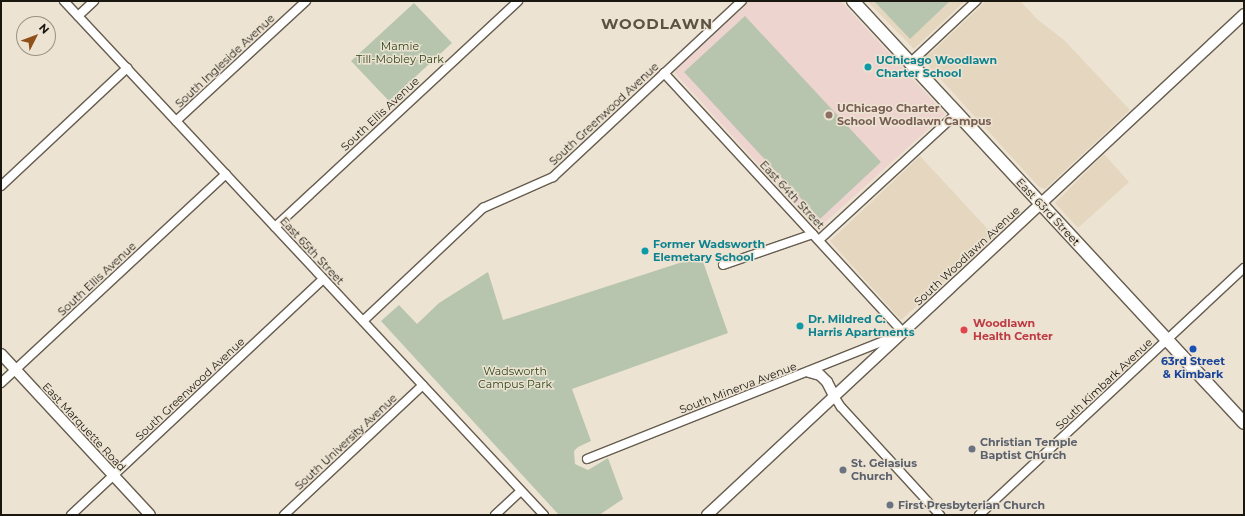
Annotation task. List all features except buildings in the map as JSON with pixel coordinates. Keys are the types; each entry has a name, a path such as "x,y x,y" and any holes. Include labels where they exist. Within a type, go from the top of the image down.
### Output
{"main road":[{"name":"East 63rd Street","path":"853,1 1244,423"}],"street":[{"name":"East 65th Street","path":"64,1 544,515"},
{"path":"78,16 94,1"},
{"name":"South Ingleside Avenue","path":"176,121 306,1"},
{"name":"South Ellis Avenue","path":"275,227 518,1"},
{"name":"South Greenwood Avenue","path":"363,321 483,208 553,177 742,1"},
{"path":"910,63 976,1"},
{"name":"South Woodlawn Avenue","path":"707,515 1244,14"},
{"path":"1,186 127,68"},
{"name":"East 64th Street","path":"664,73 819,240 900,335"},
{"path":"819,240 957,113"},
{"name":"South Ellis Avenue","path":"1,383 226,174"},
{"path":"724,265 813,234"},
{"name":"South Kimbark Avenue","path":"979,515 1244,268"},
{"name":"South Greenwood Avenue","path":"71,515 324,279"},
{"name":"South Minerva Avenue","path":"586,459 900,335"},
{"name":"East Marquette Road","path":"1,354 150,515"},
{"path":"809,372 820,375 827,382 841,407 940,515"},
{"name":"South University Avenue","path":"284,515 423,385"},
{"path":"495,515 522,491"}],"shaded area":[{"name":"UChicago Charter School Woodlawn Campus","path":"750,1 841,1 945,114 820,227 817,228 675,73 676,70"},
{"path":"867,1 965,1 914,49"},
{"path":"986,1 1020,1 1037,19 1064,40 1130,110 1045,189 1039,187 924,61 924,56 932,52"},
{"path":"1104,154 1129,182 1078,228 1055,203"},
{"path":"920,156 995,237 901,320 830,241"}],"green space":[{"path":"874,1 950,1 910,39"},
{"name":"Mamie Till-Mobley Park","path":"414,3 452,43 389,101 351,61"},
{"path":"745,16 881,162 820,219 684,72"},
{"name":"Wadsworth Campus Park","path":"701,256 728,333 572,389 591,441 578,447 574,451 575,464 588,470 608,458 623,499 599,515 559,515 381,321 399,305 417,324 439,303 488,272 503,320"}],"place":[{"name":"UChicago Woodlawn Charter School","path":"868,67"},
{"name":"UChicago Charter School Woodlawn Campus","path":"829,115"},
{"name":"Former Wadsworth Elemetary School","path":"645,251"},
{"name":"Dr. Mildred C. Harris Apartments","path":"800,326"},
{"name":"Woodlawn Health Center","path":"964,330"},
{"name":"63rd Street & Kimbark","path":"1193,349"},
{"name":"Christian Temple Baptist Church","path":"972,449"},
{"name":"St. Gelasius Church","path":"843,470"},
{"name":"First Presbyterian Church","path":"890,505"}],"district":[{"name":"WOODLAWN","path":"657,24"}]}
